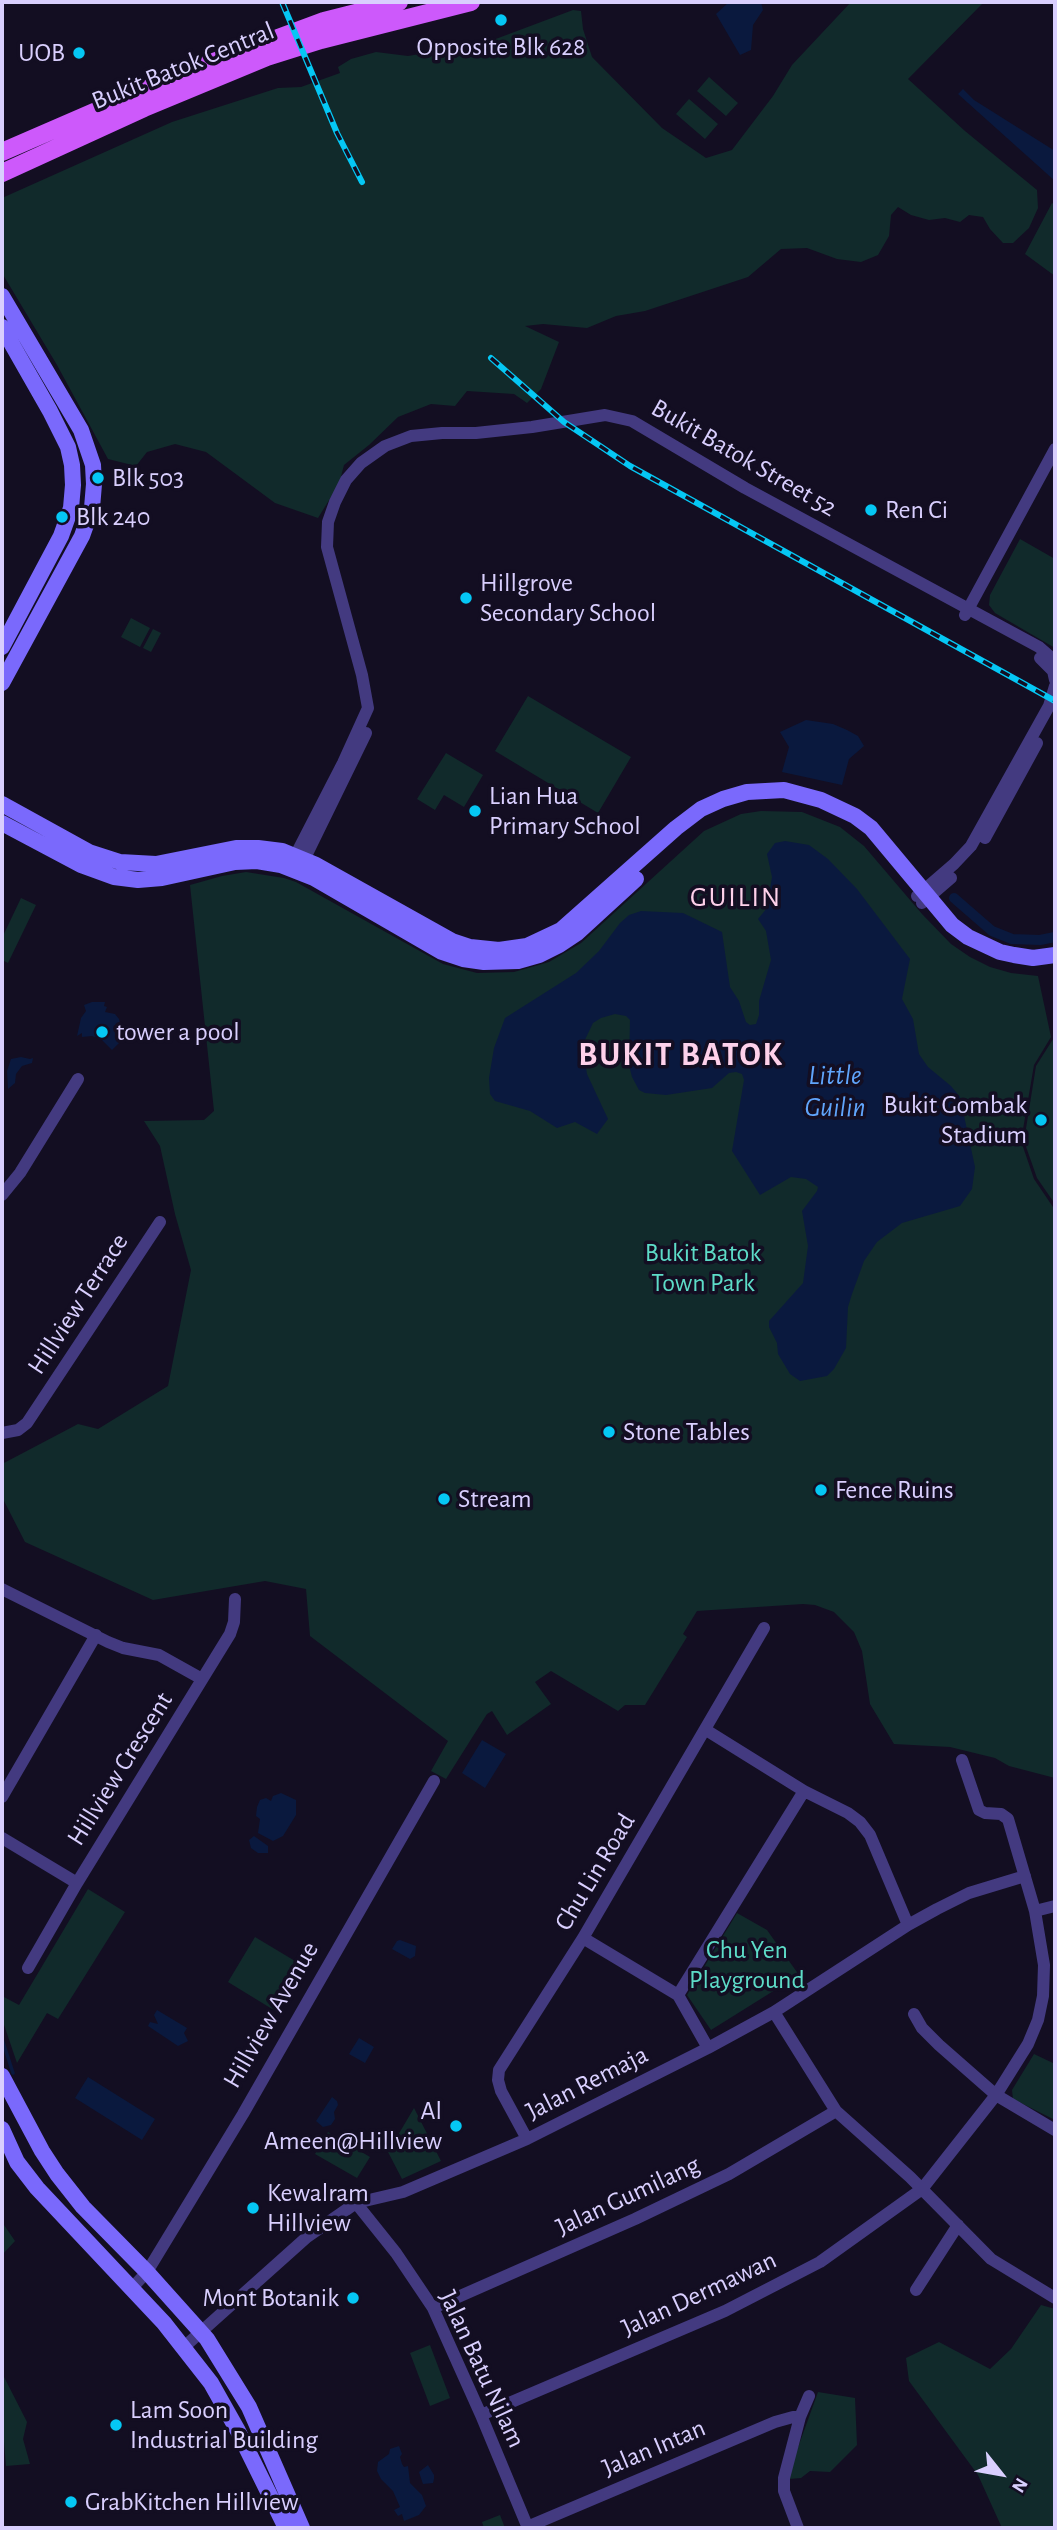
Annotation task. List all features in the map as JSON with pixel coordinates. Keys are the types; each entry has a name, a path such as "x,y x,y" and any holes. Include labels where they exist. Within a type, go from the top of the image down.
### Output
{"main road":[{"name":"Bukit Batok Central","path":"2,152 184,72 324,21 399,2"},
{"name":"Bukit Batok Central","path":"2,173 154,103 267,58 321,40 471,2"}],"street":[{"path":"2,296 81,430 93,465 94,484 92,508 82,536 2,683"},
{"path":"2,327 64,439 72,465 73,485 71,508 61,536 2,646"},
{"name":"Bukit Batok Street 52","path":"297,863 368,708 362,675 327,547 328,522 346,480 362,463 385,446 411,436 532,428 605,415 632,421 745,488 967,612 1046,662 1053,671 1055,680"},
{"path":"967,612 1055,449"},
{"name":"Bukit Batok Street 52","path":"967,612 1039,647 1055,661"},
{"path":"923,897 971,846 1049,706 1055,686"},
{"path":"923,897 971,859 1055,711"},
{"path":"2,804 89,852 120,862 156,864 225,849 270,849 442,952 474,961 496,963 518,961 549,950 577,933 682,835 701,822 743,804 786,800 826,811 849,823 875,844 952,925 984,945 1014,955 1055,955"},
{"path":"2,823 81,866 126,879 162,878 235,862 297,863"},
{"path":"923,897 948,933 983,956 1018,965 1055,964"},
{"path":"2,1195 20,1173 78,1079"},
{"name":"Hillview Terrace","path":"2,1433 12,1433 27,1423 160,1222"},
{"name":"Hillview Crescent","path":"2,1590 123,1648 159,1655 202,1679"},
{"name":"Hillview Crescent","path":"28,1968 230,1634 234,1622 235,1599"},
{"name":"Chu Lin Road","path":"527,2139 501,2091 499,2070 583,1938 764,1628"},
{"path":"2,1797 96,1635"},
{"path":"706,1730 804,1791 860,1822 870,1835 908,1925"},
{"name":"Jalan Dermawan","path":"481,2415 733,2307 820,2262 922,2189 996,2095 1028,2044 1043,1996 1044,1965 1035,1911 1008,1819 1000,1814 985,1814 979,1810 962,1760"},
{"name":"Hillview Avenue","path":"131,2289 147,2272 248,2105 434,1781"},
{"path":"678,1995 804,1791"},
{"name":"Hillview Crescent","path":"2,1838 77,1883"},
{"name":"Jalan Remaja","path":"184,2347 307,2237 356,2203 403,2192 527,2139 708,2048 774,2011 908,1925 969,1893 1025,1876"},
{"path":"1035,1911 1055,1906"},
{"path":"583,1938 678,1995 708,2048"},
{"path":"774,2011 836,2111 922,2189 991,2259 1055,2298"},
{"path":"914,2014 922,2028 939,2045 996,2095 1055,2130"},
{"path":"2,2076 57,2174 83,2207 201,2331 249,2407 302,2528"},
{"name":"Jalan Gumilang","path":"433,2308 635,2220 729,2174 836,2111"},
{"path":"2,2129 17,2162 37,2188 184,2347 225,2406 286,2528"},
{"name":"Jalan Batu Nilam","path":"356,2203 396,2253 433,2308 528,2527"},
{"path":"916,2290 958,2225"},
{"path":"798,2528 784,2491 784,2478 800,2417 809,2396"},
{"name":"Jalan Intan","path":"528,2527 775,2422 800,2417"}],"green space":[{"path":"851,2 984,2 908,79 965,131 1037,190 1038,208 1029,228 1013,243 1003,243 983,217 969,215 960,222 945,218 929,220 911,215 898,207 891,215 889,236 878,255 861,262 837,259 807,248 781,249 748,277 645,311 616,316 587,328 543,324 525,326 559,342 541,389 527,403 514,394 467,391 455,406 431,404 398,417 344,465 339,484 318,518 275,503 206,452 175,444 147,452 136,466 108,459 57,365 2,273 2,198 172,122 278,88 301,87 340,73 338,67 351,59 376,52 408,56 485,43 573,10 581,11 583,29 592,57 662,128 706,158 732,150 773,96 792,65"},
{"path":"709,77 738,103 726,116 697,91"},
{"path":"689,99 718,124 705,139 676,114"},
{"path":"1052,203 1055,205 1055,276 1025,254"},
{"path":"1020,539 1055,559 1055,648 995,613 989,605 990,595"},
{"path":"131,618 150,628 140,647 121,637"},
{"path":"153,629 161,633 151,652 143,648"},
{"path":"528,696 631,757 598,813 495,751"},
{"path":"446,753 483,775 464,807 444,795 435,810 417,799"},
{"name":"Bukit Batok Town Park","path":"761,811 802,812 840,827 864,846 951,944 990,967 1038,976 1051,1037 1034,1065 1021,1141 1034,1179 1055,1210 1055,1778 1009,1766 995,1758 950,1747 894,1744 870,1704 862,1651 854,1632 834,1612 803,1604 697,1611 683,1634 687,1637 645,1705 625,1705 618,1711 551,1671 535,1682 551,1704 507,1735 492,1711 487,1714 446,1779 431,1771 448,1741 310,1636 306,1589 265,1581 153,1600 25,1542 2,1497 2,1464 78,1424 98,1429 168,1386 191,1270 160,1146 144,1121 204,1120 214,1111 190,885 246,872 284,878 296,882 443,964 477,973 514,972 549,962 581,943 704,831 741,814"},
{"path":"21,898 36,905 8,963 2,960 2,938"},
{"name":"Bukit Gombak Stadium","path":"1055,1036 1055,1204 1037,1178 1024,1141 1036,1066"},
{"path":"88,1889 125,1912 58,2019 47,2013 17,2063 2,2019 2,1996 19,2005"},
{"name":"Chu Yen Playground","path":"737,1913 767,1930 799,1975 711,2030 687,1995"},
{"path":"255,1937 305,1967 277,2012 228,1982"},
{"path":"1034,2054 1055,2064 1055,2120 1013,2099 1012,2090"},
{"path":"414,2108 441,2161 402,2179 388,2152"},
{"path":"328,2132 370,2157 357,2178 315,2154"},
{"path":"2,2222 15,2241 2,2255"},
{"path":"1041,2305 1055,2309 1055,2528 1002,2528 978,2475 909,2381 906,2358 939,2342 990,2369 1011,2349"},
{"path":"430,2345 450,2398 430,2406 410,2353"},
{"path":"2,2373 27,2422 23,2439 30,2464 6,2466 2,2437"},
{"path":"818,2392 855,2398 857,2445 830,2472 810,2471 801,2478 789,2479 792,2464"},
{"path":"500,2515 505,2528 484,2528 482,2522"}],"water":[{"path":"729,2 761,2 763,10 753,25 751,50 740,55 716,14"},
{"path":"963,89 974,100 1055,151 1055,181 958,94"},
{"path":"806,720 833,724 847,730 858,736 864,746 849,759 842,785 782,772 789,747 780,732"},
{"name":"Little Guilin","path":"785,841 809,845 828,859 857,889 910,959 902,999 913,1019 919,1054 928,1067 960,1097 975,1167 972,1189 960,1206 902,1223 877,1242 864,1261 848,1307 846,1348 827,1376 800,1381 790,1374 778,1354 769,1321 803,1283 808,1246 802,1211 818,1187 806,1179 791,1177 760,1195 732,1151 744,1080 742,1074 729,1073 712,1088 666,1095 645,1093 639,1090 629,1065 630,1020 626,1016 615,1014 593,1023 582,1046 587,1074 608,1119 597,1134 575,1122 557,1128 530,1111 495,1101 490,1094 489,1078 494,1048 505,1018 576,973 599,951 620,923 629,915 641,911 683,913 722,932 730,987 739,1001 746,1022 750,1025 756,1024 759,1001 771,960 766,931 758,919 767,908 772,877 767,854 775,843"},
{"name":"tower a pool","path":"105,1002 105,1012 115,1014 119,1019 123,1035 112,1050 101,1039 82,1037 82,1033 77,1036 81,1018 86,1011 84,1005"},
{"path":"33,1058 32,1063 22,1066 16,1074 15,1083 8,1089 7,1071 11,1059"},
{"path":"482,1740 506,1754 485,1788 462,1773"},
{"path":"281,1793 296,1800 296,1815 283,1836 273,1841 258,1833 260,1819 256,1816 257,1807 260,1800 266,1798 271,1801 273,1796"},
{"path":"254,1836 268,1846 268,1853 258,1853 251,1848 249,1840"},
{"path":"400,1940 416,1946 415,1956 410,1959 392,1949"},
{"path":"157,2010 187,2028 184,2033 188,2041 178,2046 148,2026 150,2022 158,2024 154,2015"},
{"path":"359,2038 374,2047 365,2063 349,2054"},
{"path":"88,2077 155,2119 142,2140 75,2098"},
{"path":"332,2097 338,2105 334,2112 335,2119 331,2125 323,2127 316,2121"},
{"path":"399,2446 402,2464 404,2467 408,2466 410,2483 422,2495 426,2506 419,2515 404,2521 402,2514 398,2516 394,2510 400,2507 393,2491 377,2471 378,2462 389,2454 390,2449"},
{"path":"428,2465 434,2475 433,2483 423,2484 419,2472"}],"waterway":[{"path":"954,898 992,931 1012,939 1040,940 1055,937"},
{"path":"2,2039 13,2073"}],"railway":[{"path":"282,2 337,133 362,182"},
{"path":"491,358 564,422 630,466 1055,701"}],"place":[{"name":"Opposite Blk 628","path":"501,20"},
{"name":"UOB","path":"79,53"},
{"name":"Blk 503","path":"98,478"},
{"name":"Ren Ci","path":"871,510"},
{"name":"Blk 240","path":"62,517"},
{"name":"Hillgrove Secondary School","path":"466,598"},
{"name":"Lian Hua Primary School","path":"475,811"},
{"name":"tower a pool","path":"102,1032"},
{"name":"Bukit Gombak Stadium","path":"1041,1120"},
{"name":"Stone Tables","path":"609,1432"},
{"name":"Fence Ruins","path":"821,1490"},
{"name":"Stream","path":"444,1499"},
{"name":"Al Ameen@Hillview","path":"456,2126"},
{"name":"Kewalram Hillview","path":"253,2208"},
{"name":"Mont Botanik","path":"353,2298"},
{"name":"Lam Soon Industrial Building","path":"116,2425"},
{"name":"GrabKitchen Hillview","path":"71,2502"}],"district":[{"name":"GUILIN","path":"736,898"},
{"name":"BUKIT BATOK","path":"681,1055"}]}
